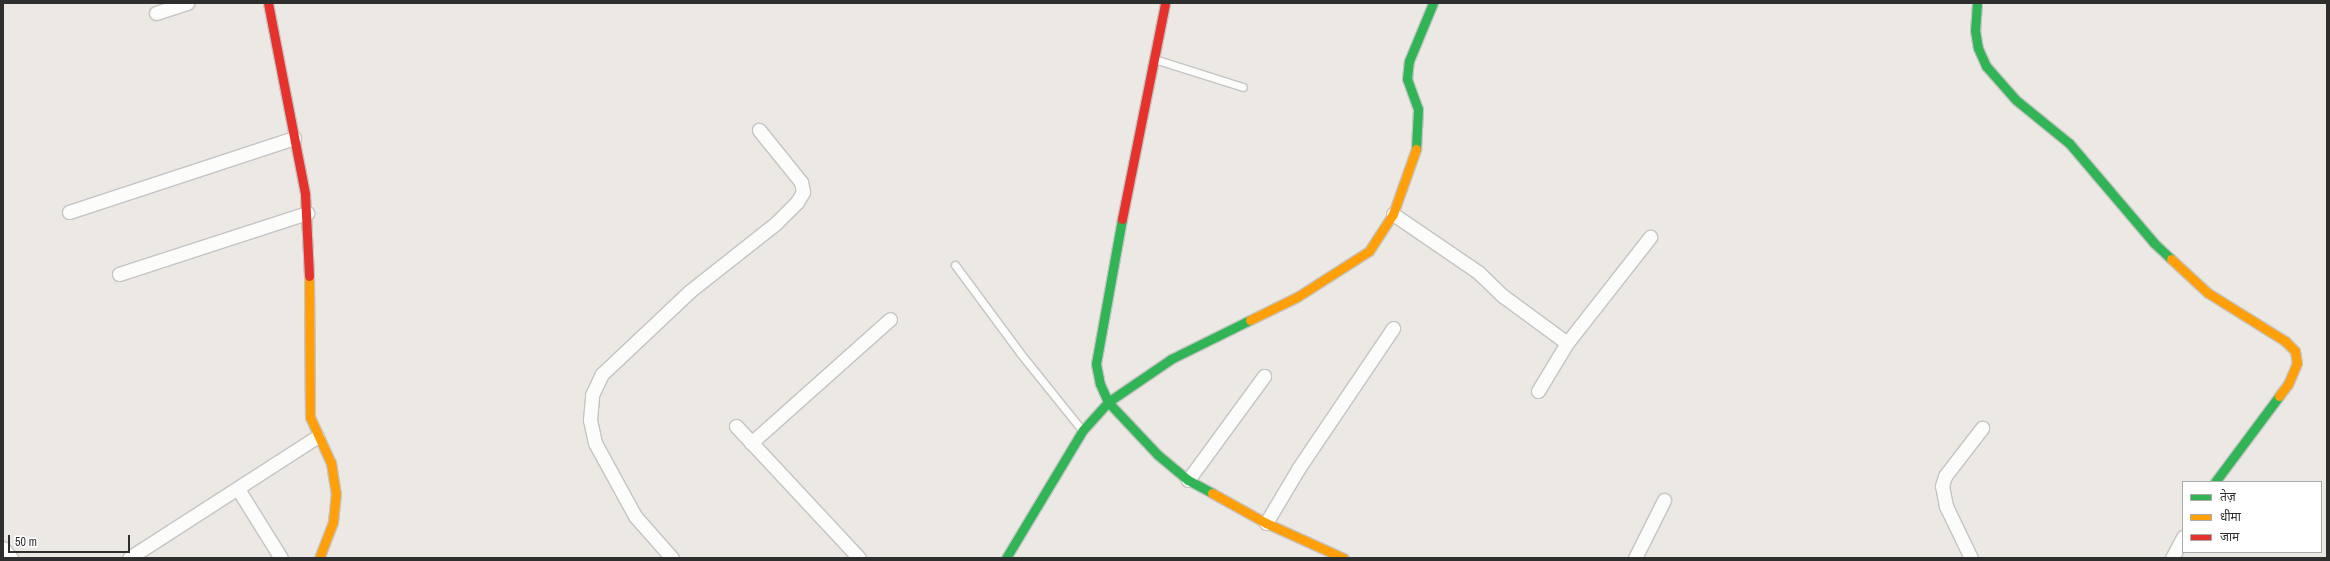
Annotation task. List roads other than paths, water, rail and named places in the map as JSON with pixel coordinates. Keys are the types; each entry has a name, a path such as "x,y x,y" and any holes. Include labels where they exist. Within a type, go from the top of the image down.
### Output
{"street":[{"path":"156,13 187,3"},
{"path":"268,3 307,213 309,234 310,416 317,437 331,463 336,493 333,522 320,558"},
{"path":"1165,3 1114,259 1096,364 1100,384 1108,402 1158,455 1188,480 1266,523 1343,558"},
{"path":"1006,558 1082,430 1108,402 1171,359 1297,297 1369,251 1393,214 1416,150 1419,130 1418,109 1407,79 1409,61 1433,3"},
{"path":"1977,3 1975,30 1978,48 1986,66 2016,100 2069,143 2154,243 2208,293 2285,341 2294,351 2297,363 2288,384 2216,481"},
{"path":"672,558 635,516 595,443 590,420 592,395 602,374 690,291 776,223 798,202 803,192 801,182 759,130"},
{"path":"69,212 294,138"},
{"path":"119,274 307,213"},
{"path":"1393,214 1478,272 1503,296 1567,342"},
{"path":"1538,391 1567,342 1650,237"},
{"path":"751,443 890,319"},
{"path":"1266,523 1298,469 1393,328"},
{"path":"1188,480 1264,376"},
{"path":"736,426 859,558"},
{"path":"1971,558 1946,506 1942,486 1945,476 1982,428"},
{"path":"130,558 317,437"},
{"path":"238,489 281,558"},
{"path":"1635,558 1664,500"},
{"path":"2172,558 2182,539"},
{"path":"3,548 11,558"}],"lane":[{"path":"1154,59 1243,87"},
{"path":"955,265 1020,353 1082,430"}]}
